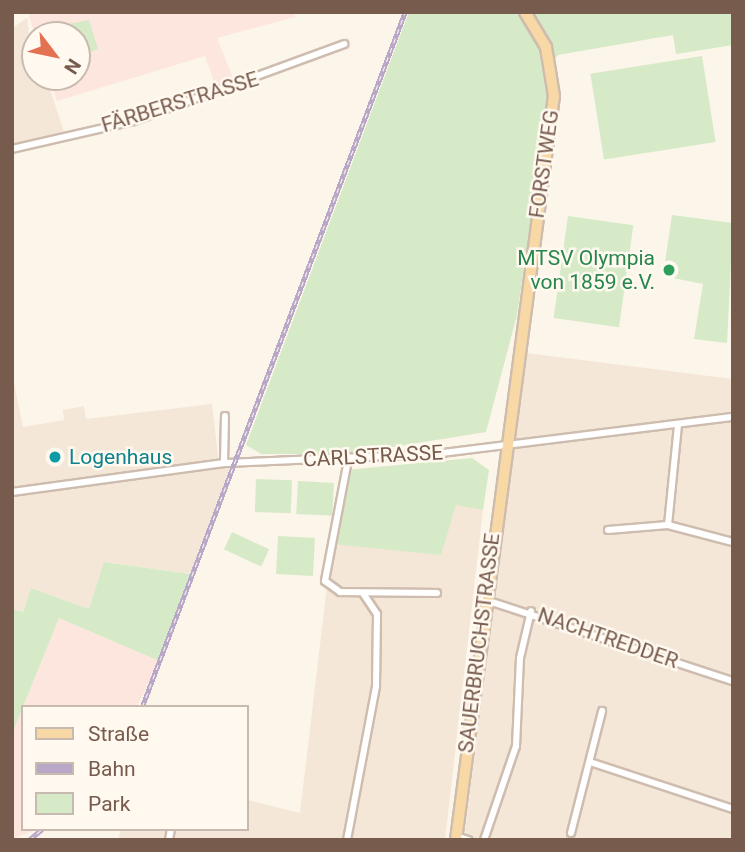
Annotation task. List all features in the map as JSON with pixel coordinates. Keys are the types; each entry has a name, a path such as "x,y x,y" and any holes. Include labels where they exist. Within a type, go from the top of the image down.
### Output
{"main road":[{"name":"FORSTWEG","path":"504,446 554,96 546,47 525,12"},
{"name":"SAUERBRUCHSTRASSE","path":"456,838 483,599 504,446"}],"street":[{"name":"FÄRBERSTRASSE","path":"12,149 134,121 344,44"},
{"path":"224,463 225,416"},
{"name":"CARLSTRASSE","path":"12,492 224,463 348,460 504,446 733,417"},
{"path":"668,525 678,425"},
{"path":"348,460 325,581 340,592 437,593"},
{"path":"608,530 668,525 733,542"},
{"path":"346,840 376,685 377,614 363,593"},
{"name":"NACHTREDDER","path":"483,599 531,611 733,681"},
{"path":"484,840 516,746 520,658 531,611"},
{"path":"571,833 593,763 602,712"},
{"path":"593,763 733,809"},
{"path":"456,838 468,840"}],"shaded area":[{"path":"28,12 294,12 295,17 217,38 234,81 216,87 205,56 91,91 91,21 31,21"},
{"path":"21,22 21,91 51,91 65,135 12,149 12,28"},
{"path":"54,91 90,91 57,101"},
{"path":"526,353 733,379 733,840 464,840"},
{"path":"12,373 23,427 64,420 63,410 84,406 86,419 212,404 219,464 231,466 190,574 105,562 89,609 31,588 23,612 12,609"},
{"path":"456,504 483,510 445,840 118,840 120,831 248,831 248,800 300,813 332,544"},
{"path":"59,618 159,661 138,705 24,705"},
{"path":"21,712 21,831 32,831 12,840 12,734"}],"green space":[{"path":"409,12 733,12 733,45 676,54 673,35 558,55 546,71 548,103 517,315 486,432 349,454 261,454 246,445"},
{"path":"91,26 98,49 91,52"},
{"path":"702,56 716,142 604,160 590,74"},
{"path":"672,215 733,223 727,343 694,339 703,284 663,276"},
{"path":"568,216 633,225 619,327 554,318"},
{"path":"472,458 489,470 483,510 456,505 441,555 332,544 346,470"},
{"path":"256,479 292,480 291,513 255,512"},
{"path":"298,481 334,483 332,516 296,514"},
{"path":"232,532 269,549 261,567 224,549"},
{"path":"278,536 315,538 313,576 276,574"},
{"path":"104,562 190,574 159,661 59,618 24,705 21,705 12,734 12,609 23,612 31,588 89,609"}],"railway":[{"path":"143,705 405,12"},
{"path":"29,840 40,831"}],"place":[{"name":"MTSV Olympia von 1859 e.V.","path":"669,270"},
{"name":"Logenhaus","path":"55,457"}]}
